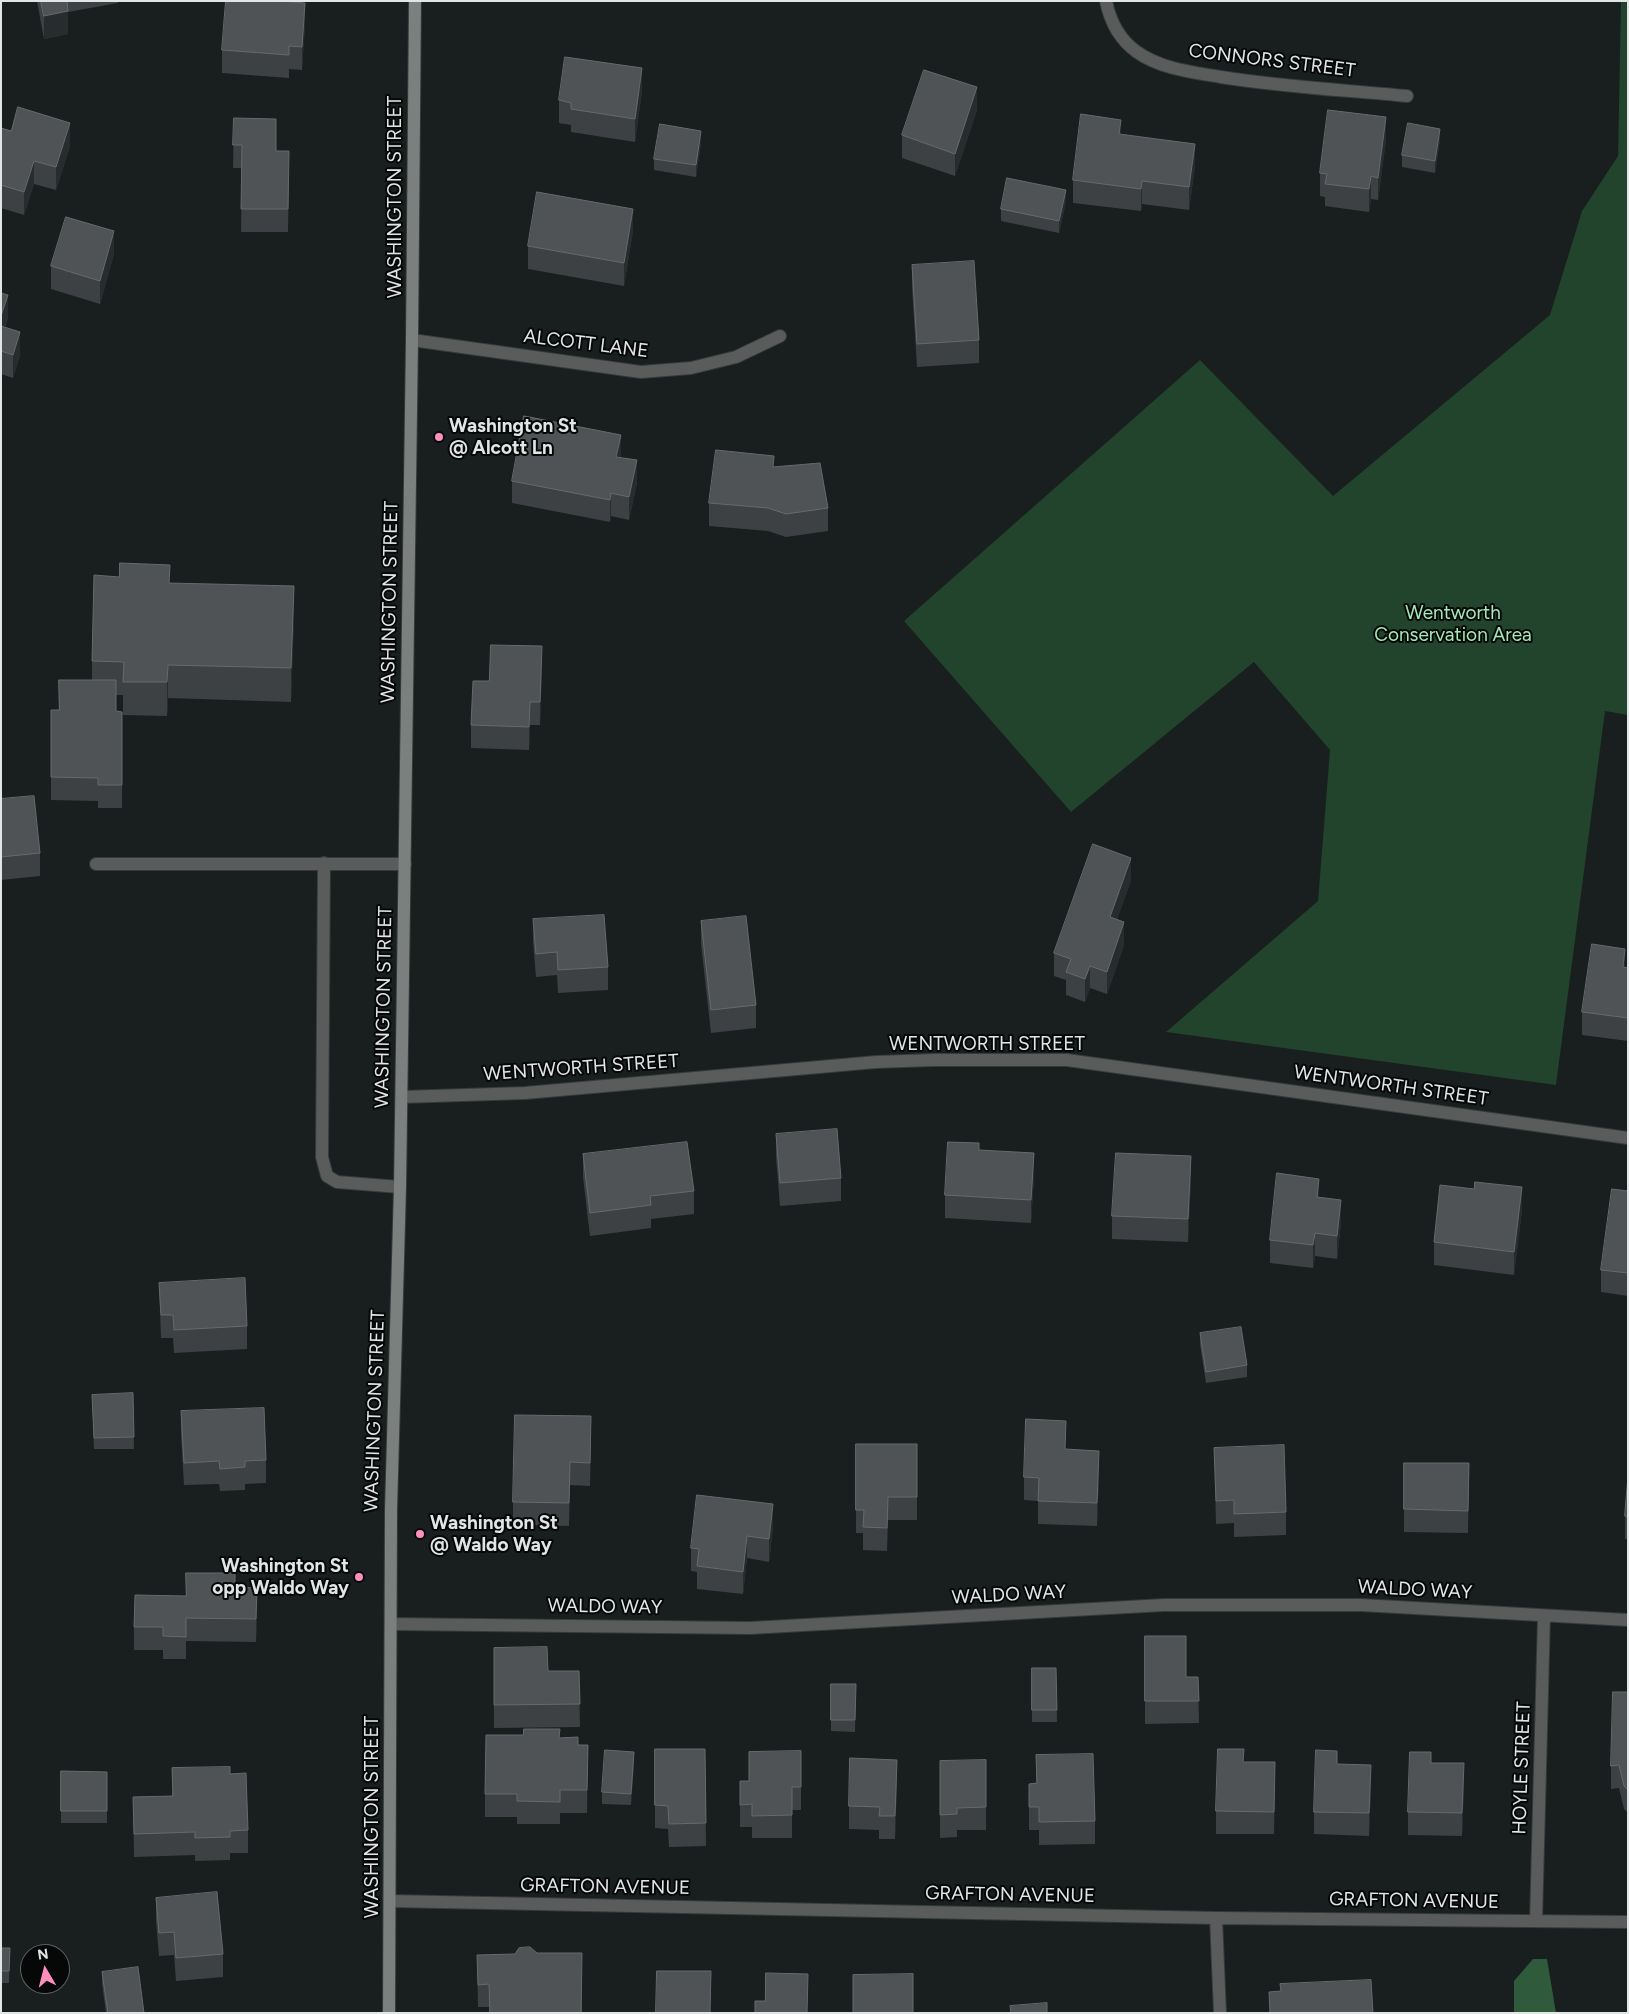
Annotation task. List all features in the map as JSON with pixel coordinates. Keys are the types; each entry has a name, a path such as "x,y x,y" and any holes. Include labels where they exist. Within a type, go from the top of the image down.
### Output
{"main road":[{"name":"WASHINGTON STREET","path":"389,2013 391,1901 391,1510 402,1097 415,1"}],"street":[{"name":"CONNORS STREET","path":"1106,1 1108,11 1119,36 1137,52 1163,65 1262,83 1407,96"},
{"name":"ALCOTT LANE","path":"412,340 641,372 691,368 736,357 780,336"},
{"path":"324,863 322,1157 327,1176 337,1182 400,1188"},
{"path":"96,864 405,864"},
{"name":"WENTWORTH STREET","path":"402,1097 525,1093 876,1062 1067,1060 1628,1138"},
{"name":"WALDO WAY","path":"392,1624 750,1628 1164,1605 1361,1606 1628,1620"},
{"name":"HOYLE STREET","path":"1536,1921 1544,1616"},
{"name":"GRAFTON AVENUE","path":"391,1901 1216,1918 1628,1922"},
{"path":"1216,1918 1220,2013"}],"green space":[{"name":"Wentworth Conservation Area","path":"1621,1 1628,1 1628,715 1605,711 1556,1085 1166,1032 1318,901 1330,750 1254,662 1071,812 904,621 1200,360 1333,496 1550,315 1582,211 1618,156"},
{"path":"1533,1959 1547,1959 1556,2013 1514,2013 1514,1981"}],"building":[{"path":"41,1 67,1 68,11 44,16"},
{"path":"226,1 305,3 302,47 289,46 289,55 222,50"},
{"path":"565,57 642,68 635,119 571,109 571,103 559,100"},
{"path":"924,70 977,87 955,154 902,135"},
{"path":"18,107 70,123 56,167 34,161 24,192 1,185 1,128 11,131"},
{"path":"1328,110 1386,117 1378,178 1371,176 1369,189 1325,184 1327,174 1320,173"},
{"path":"1081,114 1121,120 1119,134 1195,144 1189,187 1142,181 1141,189 1073,180"},
{"path":"234,118 276,119 276,151 289,151 288,209 241,209 242,145 233,145"},
{"path":"1408,123 1440,129 1435,161 1402,155"},
{"path":"660,124 701,131 696,165 654,159"},
{"path":"1007,178 1066,190 1059,221 1001,209"},
{"path":"537,192 633,209 624,263 528,246"},
{"path":"66,217 114,231 100,281 51,266"},
{"path":"974,261 979,340 917,344 912,265"},
{"path":"1,293 8,295 1,316"},
{"path":"1,326 20,332 13,355 1,351"},
{"path":"524,416 621,435 616,457 637,460 629,497 611,493 610,500 512,481"},
{"path":"716,450 774,456 773,467 820,463 828,508 786,514 768,508 709,503"},
{"path":"120,563 170,565 169,583 294,586 291,668 168,665 167,682 123,682 124,662 92,661 94,575 119,577"},
{"path":"491,645 542,646 540,702 530,702 529,727 471,725 473,681 489,681"},
{"path":"59,680 116,680 116,711 122,712 122,785 98,785 98,778 51,777 51,710 59,710"},
{"path":"34,796 40,853 1,857 1,799"},
{"path":"1093,844 1131,858 1110,917 1124,922 1107,972 1090,966 1085,979 1066,972 1071,959 1054,953"},
{"path":"604,915 608,967 558,970 557,952 536,954 533,919"},
{"path":"746,916 756,1005 711,1010 701,921"},
{"path":"1592,944 1625,949 1623,967 1628,968 1628,1018 1582,1012"},
{"path":"837,1129 841,1178 780,1183 776,1134"},
{"path":"687,1142 694,1191 650,1196 651,1205 590,1213 583,1154"},
{"path":"948,1142 979,1143 979,1150 1034,1153 1031,1200 945,1195"},
{"path":"1116,1153 1191,1156 1188,1219 1112,1216"},
{"path":"1277,1173 1319,1179 1317,1197 1341,1200 1337,1236 1315,1233 1313,1245 1270,1240"},
{"path":"1475,1182 1522,1187 1514,1252 1434,1242 1440,1185 1474,1189"},
{"path":"1612,1189 1628,1191 1628,1273 1601,1270"},
{"path":"245,1278 247,1326 174,1330 173,1315 161,1315 159,1283"},
{"path":"1241,1327 1247,1365 1206,1372 1200,1333"},
{"path":"133,1393 134,1437 94,1438 92,1395"},
{"path":"264,1408 266,1460 245,1461 245,1467 220,1469 219,1461 184,1463 181,1411"},
{"path":"515,1415 591,1416 590,1463 570,1462 569,1503 513,1502"},
{"path":"1026,1419 1066,1421 1065,1449 1099,1451 1097,1503 1038,1501 1039,1478 1024,1477"},
{"path":"856,1444 917,1444 917,1497 888,1497 887,1528 863,1527 864,1510 856,1510"},
{"path":"1284,1445 1286,1512 1234,1514 1234,1500 1216,1501 1214,1448"},
{"path":"1404,1463 1469,1463 1468,1511 1404,1509"},
{"path":"1628,1476 1628,1517 1625,1516"},
{"path":"697,1495 773,1504 769,1539 747,1536 743,1572 697,1566 699,1549 691,1548"},
{"path":"186,1573 235,1573 235,1587 257,1588 256,1619 186,1618 186,1637 163,1636 163,1627 134,1627 135,1595 186,1596"},
{"path":"1145,1636 1186,1636 1186,1677 1198,1677 1199,1701 1145,1701"},
{"path":"547,1647 548,1671 579,1671 580,1704 494,1705 494,1648"},
{"path":"1032,1668 1056,1668 1057,1710 1032,1710"},
{"path":"831,1684 856,1684 855,1720 831,1720"},
{"path":"1613,1692 1628,1692 1628,1790 1624,1786 1619,1765 1611,1766"},
{"path":"524,1729 560,1729 559,1738 578,1737 578,1745 588,1745 587,1790 560,1790 560,1802 517,1801 517,1794 485,1794 486,1735 523,1735"},
{"path":"655,1749 705,1749 706,1823 669,1824 668,1806 655,1805"},
{"path":"1218,1749 1244,1749 1243,1762 1275,1762 1274,1812 1216,1811"},
{"path":"605,1750 634,1752 631,1794 602,1792"},
{"path":"1316,1750 1337,1751 1337,1764 1371,1765 1369,1813 1314,1812"},
{"path":"801,1751 801,1787 792,1787 792,1815 752,1816 752,1804 740,1805 740,1781 749,1781 749,1752"},
{"path":"1410,1752 1431,1752 1431,1763 1464,1763 1462,1813 1408,1812"},
{"path":"1093,1754 1095,1821 1039,1822 1039,1807 1029,1807 1029,1784 1037,1783 1036,1755"},
{"path":"850,1758 897,1760 895,1816 879,1816 880,1807 849,1806"},
{"path":"986,1760 986,1807 957,1808 957,1814 940,1815 940,1761"},
{"path":"230,1767 230,1774 246,1773 248,1830 230,1831 230,1837 195,1838 195,1832 134,1834 133,1797 173,1796 172,1768"},
{"path":"61,1771 107,1772 107,1811 61,1811"},
{"path":"217,1892 223,1954 176,1958 174,1932 159,1933 156,1898"},
{"path":"530,1947 537,1953 582,1953 581,2013 490,2013 489,1984 478,1985 477,1955 515,1954 519,1948"},
{"path":"1,1948 10,1948 9,1971 1,1971"},
{"path":"138,1967 144,2013 108,2013 102,1972"},
{"path":"657,1971 711,1971 710,2013 656,2013"},
{"path":"766,1973 808,1974 807,2013 755,2013 755,2001 765,2001"},
{"path":"913,1974 913,2013 853,2013 853,1975"},
{"path":"1371,1980 1373,2013 1270,2013 1269,1992 1281,1991 1280,1984"},
{"path":"1047,2003 1047,2013 1011,2013 1010,2006"}],"place":[{"name":"Washington St @ Alcott Ln","path":"439,437"},
{"name":"Washington St @ Waldo Way","path":"420,1534"},
{"name":"Washington St opp Waldo Way","path":"359,1577"}]}
